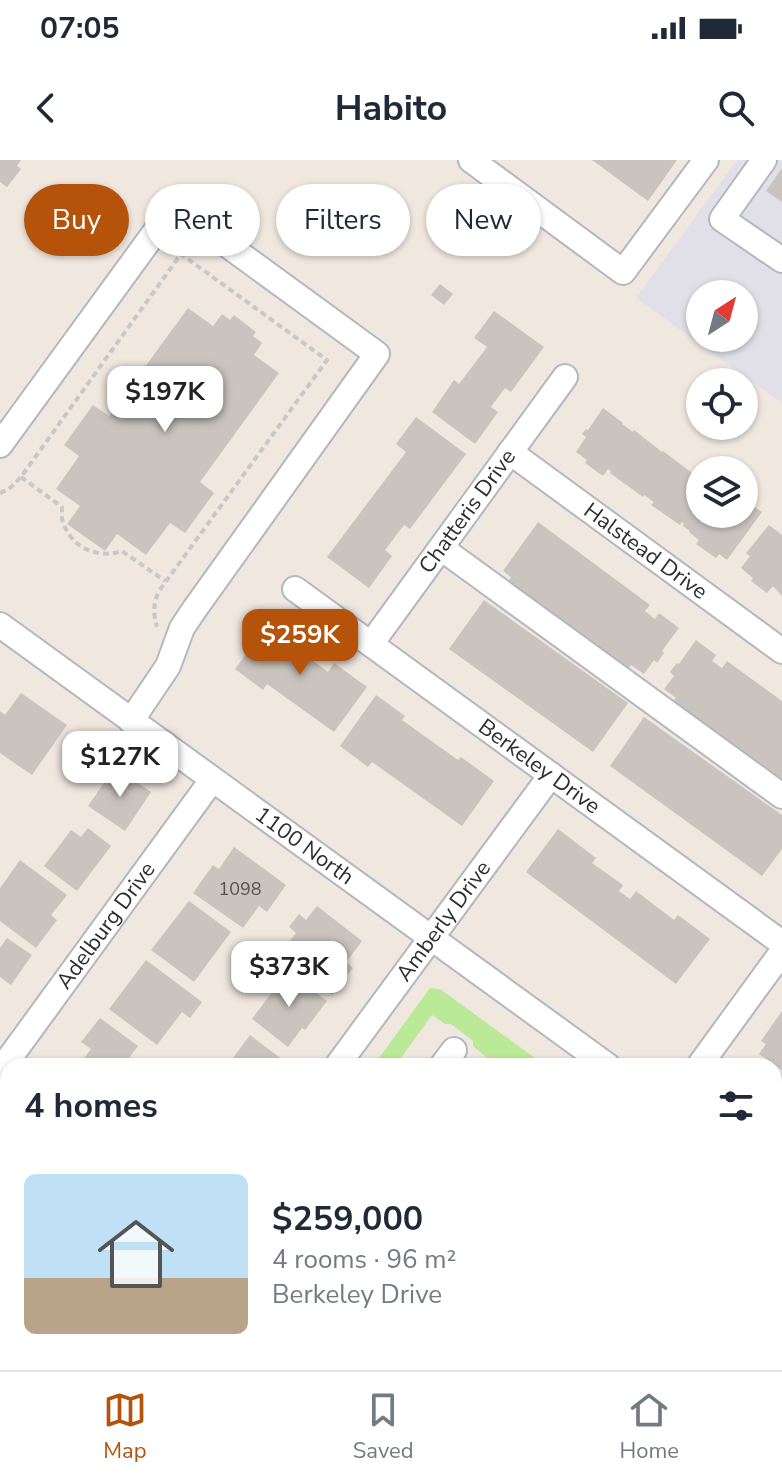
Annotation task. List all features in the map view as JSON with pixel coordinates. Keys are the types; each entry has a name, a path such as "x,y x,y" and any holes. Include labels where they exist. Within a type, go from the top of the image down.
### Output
{"street":[{"path":"471,160 623,272 706,160"},
{"path":"764,160 722,219 782,260"},
{"path":"0,445 174,206 377,354 194,610 182,628 168,666 131,721"},
{"name":"Chatteris Drive","path":"371,644 565,377"},
{"name":"Halstead Drive","path":"510,452 782,651"},
{"path":"441,548 782,796"},
{"name":"Berkeley Drive","path":"295,589 782,943"},
{"name":"1100 North","path":"0,625 597,1058"},
{"name":"Amberly Drive","path":"347,1058 430,938 551,775"},
{"name":"Adelburg Drive","path":"9,1058 212,780"},
{"path":"705,1058 782,952"}],"path":[{"path":"0,493 21,477 181,254 327,360 165,582 153,608 158,632"},
{"path":"21,477 62,507 62,523 77,543 98,554 122,551 165,582"}],"shaded area":[{"path":"737,160 782,160 782,403 758,386 758,368 733,368 711,352 758,352 758,280 686,280 686,334 636,298"}],"green space":[{"path":"430,988 440,989 535,1058 487,1058 473,1046 473,1041 451,1024 445,1024 432,1015 401,1058 379,1058"}],"building":[{"path":"0,160 21,160 17,166 21,169 7,187 0,182"},
{"path":"592,160 677,160 648,201"},
{"path":"782,168 782,202 766,191"},
{"path":"440,284 453,294 444,305 431,295"},
{"path":"188,308 213,326 222,314 230,320 234,315 256,332 253,336 262,343 254,355 279,373 200,482 214,493 185,533 170,523 146,555 117,534 105,551 67,524 80,506 56,489 79,456 64,445 93,405 109,416"},
{"path":"494,311 544,347 511,392 505,388 491,407 498,412 475,444 432,412 454,380 459,384 487,347 474,338"},
{"path":"603,408 686,468 686,528 750,528 727,560 719,554 716,558 696,544 699,540 683,526 682,522 680,525 651,505 654,502 611,471 608,469 603,476 585,463 587,460 576,452 586,437 582,434"},
{"path":"416,417 466,454 410,529 404,525 385,550 392,556 369,588 327,557 406,452 396,444"},
{"path":"538,522 650,605 645,611 655,619 659,613 679,628 657,663 654,660 644,674 631,665 629,668 508,581 511,577 503,571"},
{"path":"769,525 782,535 782,596 773,586 767,593 751,581 753,578 741,568 750,556 746,553"},
{"path":"484,600 628,703 593,752 449,649"},
{"path":"272,619 300,639 294,647 328,672 334,663 367,687 334,732 267,684 263,690 235,669"},
{"path":"696,640 716,655 712,661 722,668 727,661 782,701 782,780 673,701 676,698 664,689 674,676 670,672"},
{"path":"21,693 67,725 32,775 0,753 0,711 5,715"},
{"path":"376,695 405,716 402,720 494,781 462,826 372,762 368,767 340,746"},
{"path":"644,717 782,815 782,849 762,876 610,766"},
{"path":"115,767 151,792 125,831 88,806"},
{"path":"88,828 111,846 77,891 44,866 71,830 81,837"},
{"path":"558,829 596,858 592,863 623,885 619,891 630,899 636,891 674,920 678,915 710,939 676,984 526,872"},
{"path":"234,847 286,885 267,912 259,906 243,928 193,893 213,865 219,869"},
{"path":"20,860 67,895 51,915 57,920 36,948 0,921 0,888"},
{"path":"189,901 231,932 194,982 151,950"},
{"path":"317,906 362,941 346,962 353,968 332,995 279,955 296,933 289,927 299,914 306,920"},
{"path":"7,938 32,955 11,985 0,977 0,948"},
{"path":"146,960 202,1002 190,1018 182,1012 157,1045 109,1009"},
{"path":"288,971 327,1001 288,1047 252,1019"},
{"path":"782,1011 782,1058 765,1058 759,1054 766,1044 761,1041"},
{"path":"100,1018 138,1046 129,1058 84,1058 91,1049 81,1042"},
{"path":"250,1035 280,1058 233,1058"}]}
